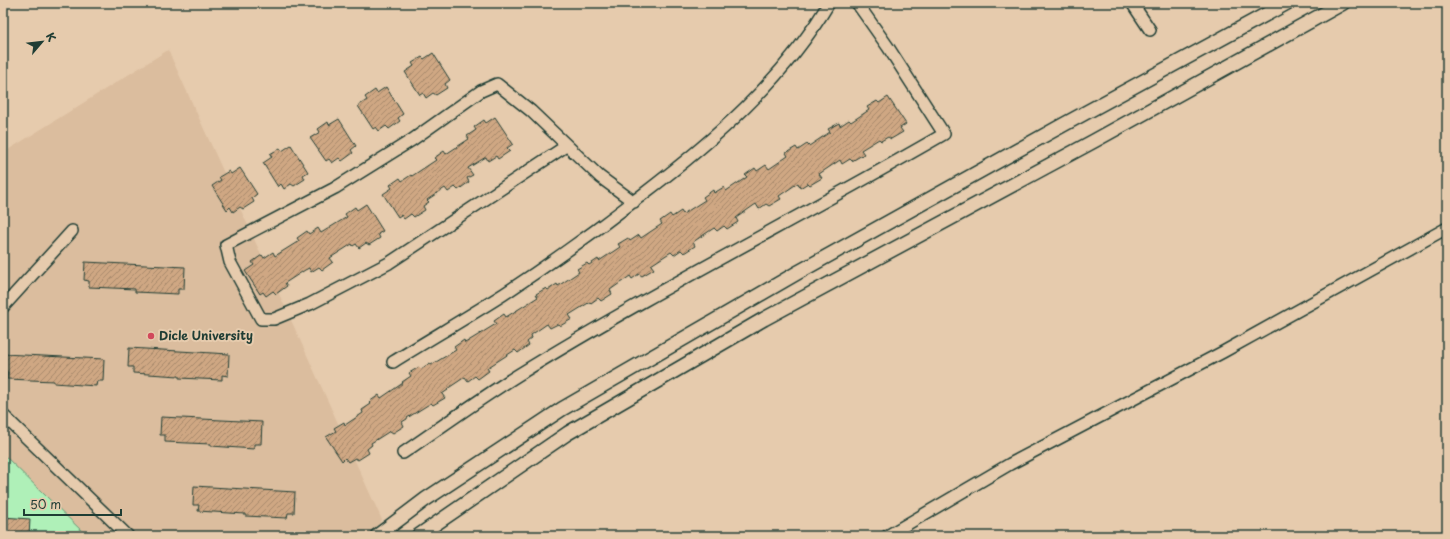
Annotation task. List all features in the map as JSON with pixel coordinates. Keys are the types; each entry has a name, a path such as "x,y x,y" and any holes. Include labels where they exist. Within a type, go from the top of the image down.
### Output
{"street":[{"path":"393,362 504,293 603,225 676,169 727,126 790,61 829,3"},
{"path":"403,453 454,417 517,376 598,327 877,173 944,134 888,47 857,3"},
{"path":"1132,3 1150,30"},
{"path":"377,536 426,500 562,409 818,261 1062,125 1288,3"},
{"path":"418,536 568,433 758,322 1094,141 1343,3"},
{"path":"566,146 389,263 310,304 274,319 261,319 230,262 226,245 335,188 412,140 481,91 497,84 531,111 600,178 634,202"},
{"path":"887,536 1010,464 1223,352 1447,228"},
{"path":"3,307 72,232"},
{"path":"3,415 128,536"}],"shaded area":[{"name":"Dicle University","path":"168,50 382,520 370,536 3,536 3,153"}],"green space":[{"path":"3,454 87,536 3,536"}],"building":[{"path":"433,53 450,80 445,84 447,88 436,95 433,93 426,98 423,93 420,95 405,72 414,66 412,63 422,57 424,59"},
{"path":"386,87 403,114 398,118 400,121 389,129 386,126 379,131 376,127 373,129 358,106 367,100 365,97 375,90 377,93"},
{"path":"888,97 906,124 900,128 903,132 891,139 888,137 881,141 879,139 861,150 864,154 852,161 850,159 842,164 840,160 819,174 822,178 810,185 808,183 800,188 798,183 779,196 781,199 769,206 766,204 759,209 756,204 736,218 738,222 727,229 724,226 717,231 714,228 693,242 695,246 684,253 681,250 674,255 671,252 651,265 654,269 642,276 639,274 632,279 630,276 610,290 612,294 601,301 598,298 591,303 590,302 569,315 572,319 560,326 558,324 550,328 547,324 531,335 532,338 527,342 529,345 518,353 515,350 487,368 489,371 478,379 475,376 468,381 465,377 447,389 448,390 442,394 445,398 433,405 431,403 402,422 404,426 393,433 390,431 371,443 372,445 367,449 369,453 358,460 355,458 348,462 345,458 342,461 326,437 336,431 334,428 344,422 345,425 363,413 362,410 371,404 369,402 379,395 381,398 403,383 402,382 411,376 409,373 419,367 421,369 430,363 431,365 456,350 454,347 464,340 465,343 496,324 494,321 504,314 506,317 538,297 536,294 546,288 548,290 557,284 558,286 579,272 577,269 587,263 589,265 598,259 599,261 620,247 618,244 628,238 630,241 639,235 641,238 662,224 660,221 670,214 672,217 681,211 683,214 705,200 703,197 713,190 714,193 724,187 726,191 747,177 745,175 755,168 757,171 766,165 769,169 788,156 786,153 796,147 798,150 807,144 809,146 830,132 828,129 839,123 840,126 849,120 851,122 869,110 867,107 877,101 879,103"},
{"path":"495,117 513,144 507,148 510,151 498,159 496,156 488,161 486,157 468,168 473,175 467,178 469,182 458,190 455,187 448,192 445,188 427,200 429,202 423,206 425,210 414,217 411,214 404,219 401,215 398,217 383,194 392,188 390,185 400,178 402,181 411,175 412,176 436,160 434,158 444,151 446,154 469,139 467,136 476,130 474,127 484,120 486,123"},
{"path":"339,119 356,146 351,150 353,153 342,161 339,158 332,163 329,159 326,161 310,138 320,132 318,129 328,122 329,125"},
{"path":"291,145 308,172 303,175 305,179 294,186 291,184 284,189 281,184 278,187 263,163 272,157 270,154 280,148 282,151"},
{"path":"240,168 257,194 252,198 254,202 243,209 240,207 233,212 230,207 227,210 212,186 221,180 219,177 229,171 231,174"},
{"path":"366,204 383,231 378,234 380,238 369,245 366,243 359,248 356,244 353,246 352,244 330,258 333,262 322,270 319,267 311,272 309,268 305,270 285,283 287,286 276,294 273,291 266,296 263,292 260,294 245,271 254,265 252,262 262,255 264,258 273,252 275,256 299,241 297,238 307,231 309,234 318,228 321,233 347,217 345,214 355,207 357,210"},
{"path":"85,262 185,267 184,289 178,289 178,294 135,292 135,289 89,287 89,281 84,280"},
{"path":"129,348 229,354 228,376 222,375 222,380 179,378 179,376 133,373 133,367 128,367"},
{"path":"3,354 104,359 103,381 97,381 96,386 54,383 54,381 7,379 8,372 3,372"},
{"path":"161,417 262,422 261,444 254,444 254,449 211,446 211,444 165,442 165,435 160,435"},
{"path":"194,486 295,492 294,513 288,513 287,518 245,516 245,514 198,511 199,505 193,505"},
{"path":"3,517 30,519 29,536 3,536"}],"place":[{"name":"Dicle University","path":"151,336"}]}
